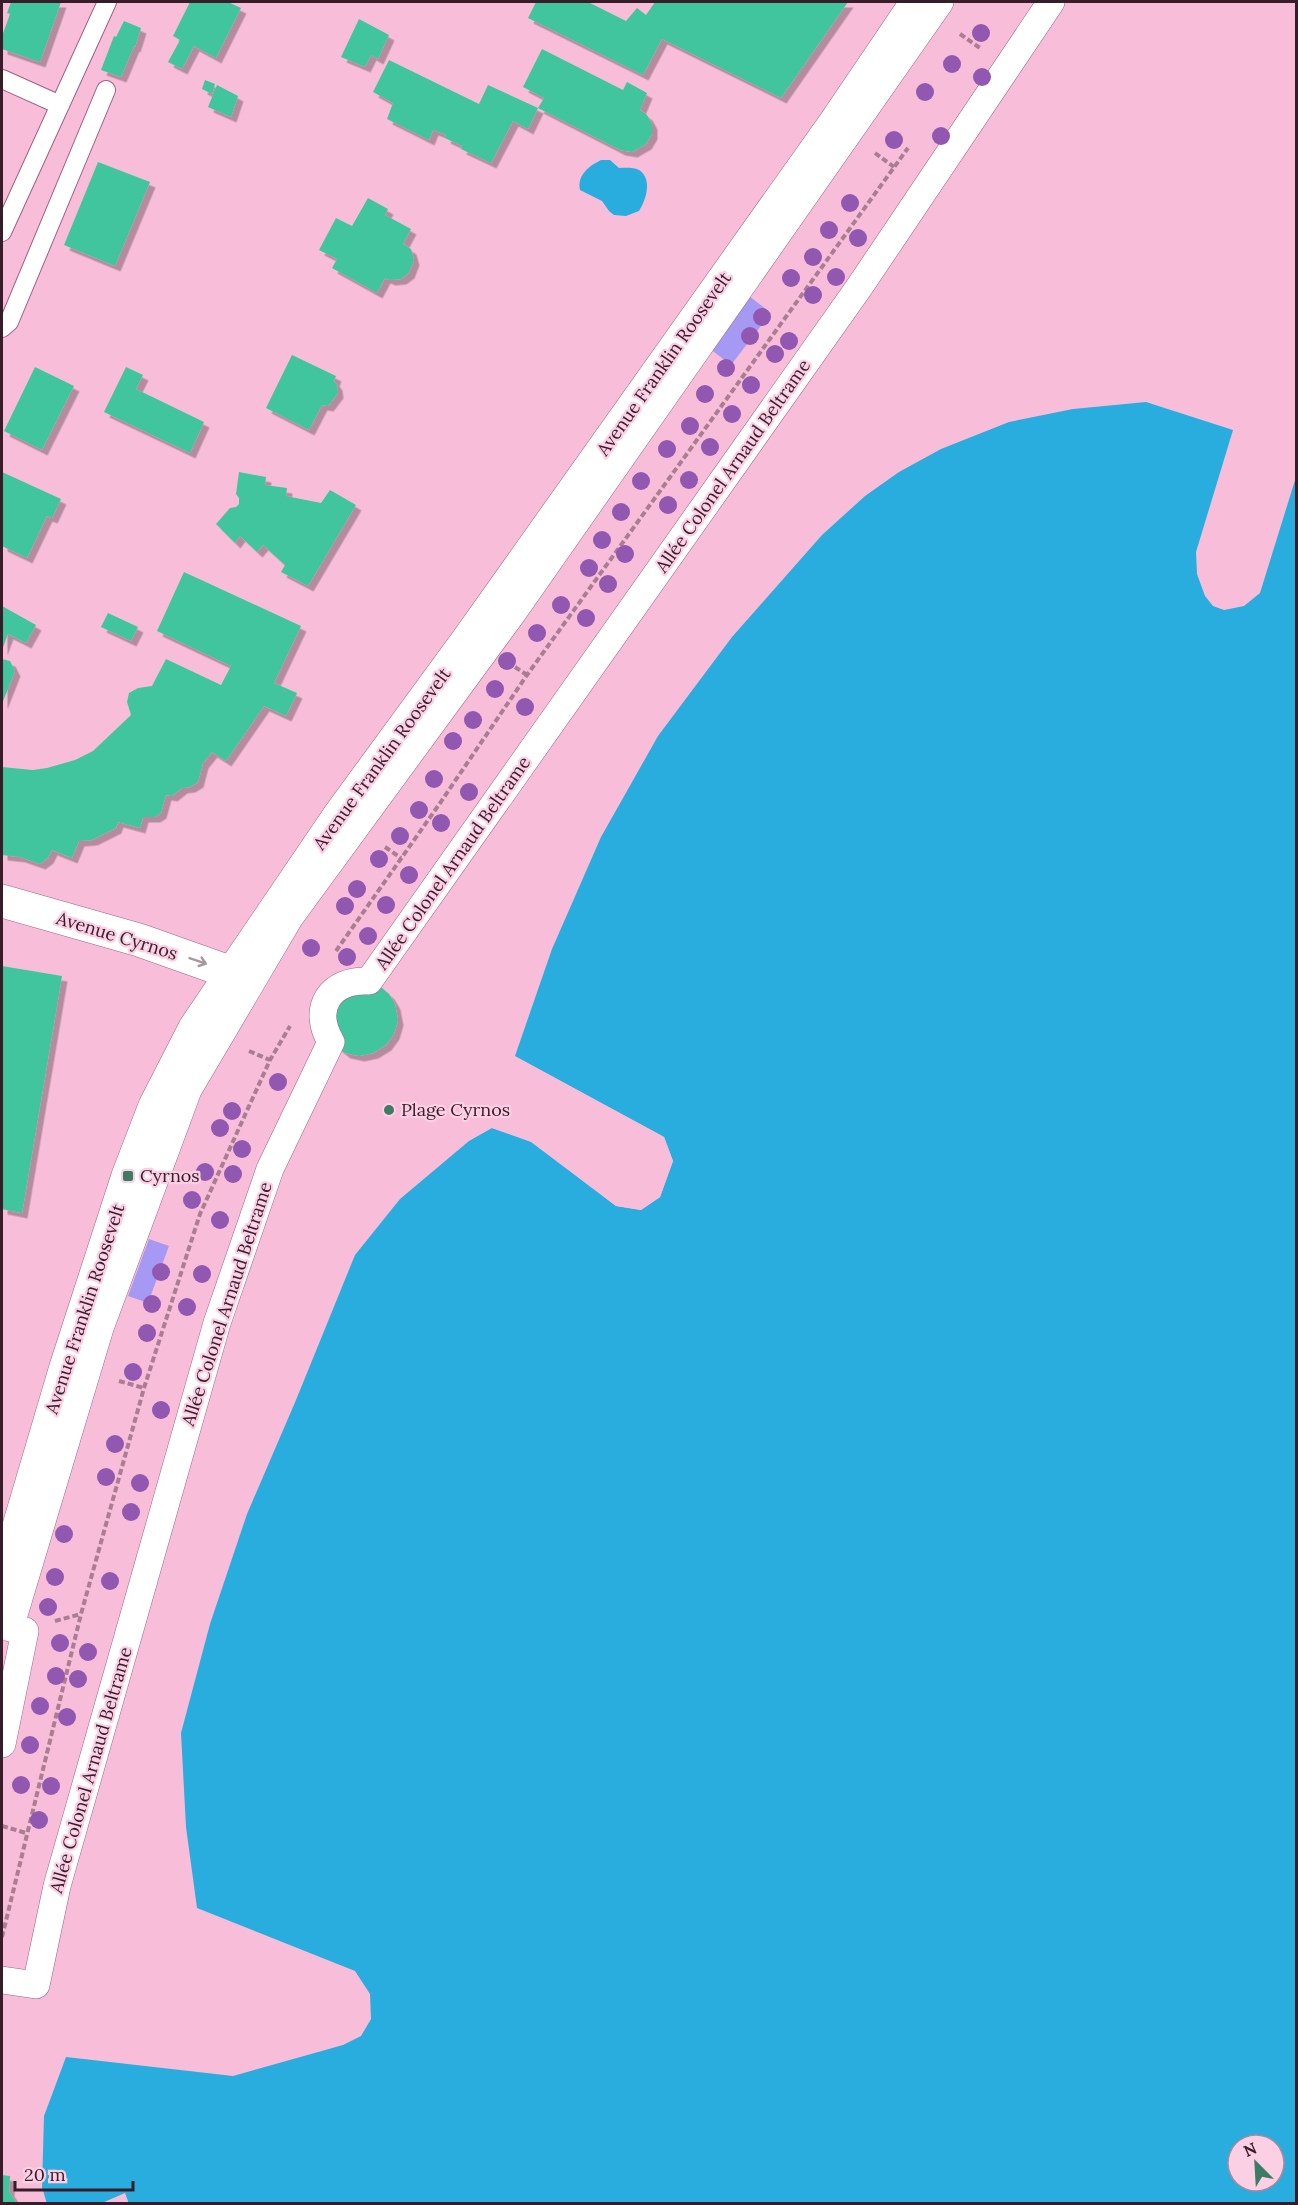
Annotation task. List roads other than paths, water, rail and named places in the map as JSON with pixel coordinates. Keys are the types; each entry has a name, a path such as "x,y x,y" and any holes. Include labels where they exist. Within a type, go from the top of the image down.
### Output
{"main road":[{"name":"Avenue Franklin Roosevelt","path":"2,1595 19,1526 66,1367 128,1176 155,1106 195,1028 339,816 470,637 835,123 917,2"},
{"name":"Avenue Cyrnos","path":"2,901 138,940 232,973"}],"street":[{"path":"2,1744 25,1631 10,1628 100,1328 188,1090 290,917 514,611 940,2"},
{"name":"Allée Colonel Arnaud Beltrame","path":"2,1980 36,1985 57,1886 217,1323 270,1169 331,1042 324,1031 322,1021 327,1000 339,987 348,982 369,981 861,286 1051,2"}],"lane":[{"path":"2,232 107,2"},
{"path":"2,79 60,105"},
{"path":"2,328 9,322 106,90"}],"water":[{"path":"601,160 610,160 619,168 634,168 643,174 647,190 639,211 626,216 614,215 602,201 580,190 582,175"},
{"path":"1146,402 1233,430 1196,552 1197,574 1205,596 1213,606 1224,610 1244,606 1260,593 1296,477 1296,2203 129,2204 125,2193 102,2203 47,2204 42,2187 44,2116 66,2057 233,2076 343,2045 361,2036 371,2019 370,1994 355,1971 197,1908 186,1827 181,1733 210,1624 247,1514 355,1255 400,1199 469,1141 492,1128 531,1141 616,1206 641,1210 660,1197 673,1161 664,1137 515,1056 552,949 601,837 658,736 732,637 822,535 865,496 899,472 941,449 1009,422 1073,409"}],"place":[{"name":"Plage Cyrnos","path":"389,1110"},
{"name":"Cyrnos","path":"128,1176"}]}
